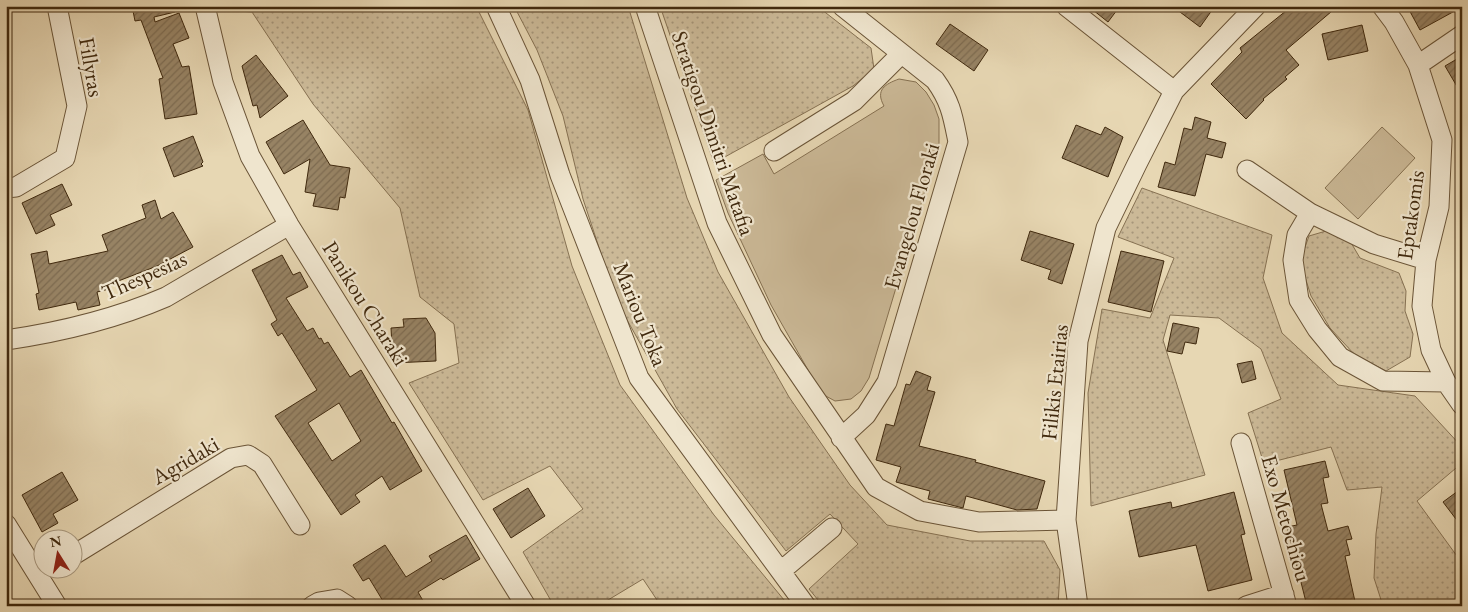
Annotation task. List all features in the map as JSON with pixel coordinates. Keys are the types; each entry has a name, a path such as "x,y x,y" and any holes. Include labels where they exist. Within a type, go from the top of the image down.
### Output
{"street":[{"name":"Fillyras","path":"6,188 16,187 65,158 76,106 57,6"},
{"name":"Panikou Charaki","path":"206,6 223,82 250,156 289,225 526,606"},
{"name":"Mariou Toka","path":"496,6 530,80 560,175 639,378 806,606"},
{"name":"Stratigou Dimitri Matafia","path":"645,6 717,224 772,335 876,488 920,512 979,522 1066,520"},
{"name":"Evangelou Floraki","path":"841,438 866,415 887,382 958,142 953,112 944,92 935,80 842,6"},
{"path":"1066,6 1174,90"},
{"name":"Filikis Etairias","path":"1078,606 1066,520 1078,341 1106,228 1174,90 1256,6"},
{"name":"Eptakomis","path":"1382,6 1394,22 1418,65 1442,140 1439,207 1426,260 1422,306 1432,350 1446,382 1462,405"},
{"path":"1418,65 1462,35"},
{"path":"774,152 854,101 901,54"},
{"path":"1247,170 1310,213 1374,244 1426,260"},
{"path":"1310,213 1297,235 1293,260 1298,300 1317,329 1340,357 1383,381 1446,382"},
{"name":"Thespesias","path":"6,340 88,324 145,306 166,296 289,225"},
{"name":"Exo Metochiou","path":"1241,443 1286,600"},
{"name":"Agridaki","path":"82,550 231,458 248,455 262,464 300,525"},
{"path":"6,524 32,557"},
{"path":"781,571 832,528"},
{"path":"48,580 57,606"},
{"path":"312,606 319,602 336,599 348,606"},
{"path":"1246,606 1286,600"}],"shaded area":[{"path":"224,6 476,6 528,110 572,266 620,385 714,515 789,606 661,606 643,579 598,606 554,606 523,552 583,509 550,466 483,500 409,383 459,363 454,324 420,297 400,208 313,104 252,12 225,10"},
{"path":"514,6 628,6 687,198 718,272 789,397 850,485 887,525 970,541 1044,541 1060,570 1058,606 823,606 809,589 858,544 830,514 786,551 677,409 617,302 583,199 563,116 537,50"},
{"path":"660,6 817,6 871,48 874,69 853,86 714,163"},
{"path":"899,79 916,82 926,92 934,105 939,119 939,144 869,378 861,391 851,399 835,401 824,395 816,384 771,305 728,213 716,180 763,154 774,174 884,106 881,100 883,88"},
{"path":"1382,127 1415,158 1358,219 1325,188"},
{"path":"1142,188 1272,235 1263,278 1282,333 1338,385 1415,396 1462,447 1462,463 1417,501 1462,563 1462,606 1383,606 1374,578 1376,534 1382,487 1347,490 1331,447 1264,464 1248,413 1281,399 1261,349 1219,318 1170,315 1163,340 1205,475 1091,506 1088,393 1102,309 1150,318 1174,258 1118,237"},
{"path":"1326,231 1350,241 1360,258 1399,273 1406,291 1405,311 1413,334 1410,357 1386,371 1354,354 1330,328 1311,296 1300,261 1309,236"}],"building":[{"path":"132,6 175,6 175,12 154,17 155,22 179,13 189,38 173,44 182,67 189,66 197,114 165,119 159,79 163,78 141,20 135,21"},
{"path":"1088,6 1120,6 1108,22"},
{"path":"1172,6 1215,6 1200,27"},
{"path":"1292,6 1338,6 1286,50 1299,65 1285,77 1287,79 1263,99 1246,119 1211,84 1242,52 1240,48"},
{"path":"1407,6 1462,6 1462,7 1420,30"},
{"path":"950,24 988,50 974,71 936,44"},
{"path":"1362,25 1368,51 1328,60 1322,34"},
{"path":"256,55 288,96 260,118 257,105 253,106 242,66"},
{"path":"1462,56 1462,95 1445,66"},
{"path":"1195,117 1211,122 1207,138 1226,143 1222,158 1206,154 1195,196 1158,187 1165,162 1175,165 1184,128 1192,130"},
{"path":"303,120 330,165 350,168 345,198 340,197 338,210 313,206 316,194 305,192 310,159 284,174 266,142"},
{"path":"1076,125 1101,135 1105,127 1123,137 1108,177 1062,158"},
{"path":"193,136 203,166 174,177 163,148"},
{"path":"62,184 72,205 50,215 55,225 36,234 22,203"},
{"path":"155,200 161,219 173,212 193,247 157,266 108,285 109,289 97,292 100,305 78,310 76,302 39,310 36,294 39,293 31,254 47,251 49,264 108,251 102,235 146,218 142,205"},
{"path":"1030,231 1074,244 1062,284 1048,279 1051,270 1021,260"},
{"path":"1121,251 1164,261 1151,312 1108,302"},
{"path":"282,255 293,275 300,272 308,287 286,298 307,331 313,328 324,344 328,342 350,377 361,370 422,471 390,490 382,476 355,495 360,502 341,515 275,416 317,390 282,333 278,336 271,324 277,320 252,270","holes":["339,403 361,441 332,461 308,423"]},
{"path":"426,318 435,333 436,361 393,363 391,328 404,327 403,319"},
{"path":"1173,323 1199,328 1196,344 1185,342 1182,354 1167,351"},
{"path":"1252,361 1256,379 1242,383 1237,364"},
{"path":"916,371 931,377 927,390 935,392 919,446 976,460 975,462 1045,481 1037,509 1017,510 966,496 963,508 928,499 930,491 896,482 901,467 876,460 886,424 894,426 906,384 910,385"},
{"path":"1325,461 1329,477 1323,478 1328,503 1321,504 1328,531 1348,526 1352,539 1346,540 1350,555 1345,556 1356,606 1307,606 1287,527 1297,525 1284,470"},
{"path":"62,472 78,500 53,514 58,523 46,530 41,530 22,495"},
{"path":"528,488 545,516 511,538 493,509"},
{"path":"1462,488 1462,527 1443,502"},
{"path":"1234,492 1245,534 1241,535 1252,580 1208,591 1196,545 1139,557 1129,511 1171,502 1172,508"},
{"path":"466,535 480,559 443,580 441,578 418,592 426,606 386,606 369,578 363,581 353,565 385,545 406,577 432,561 429,556"}]}
